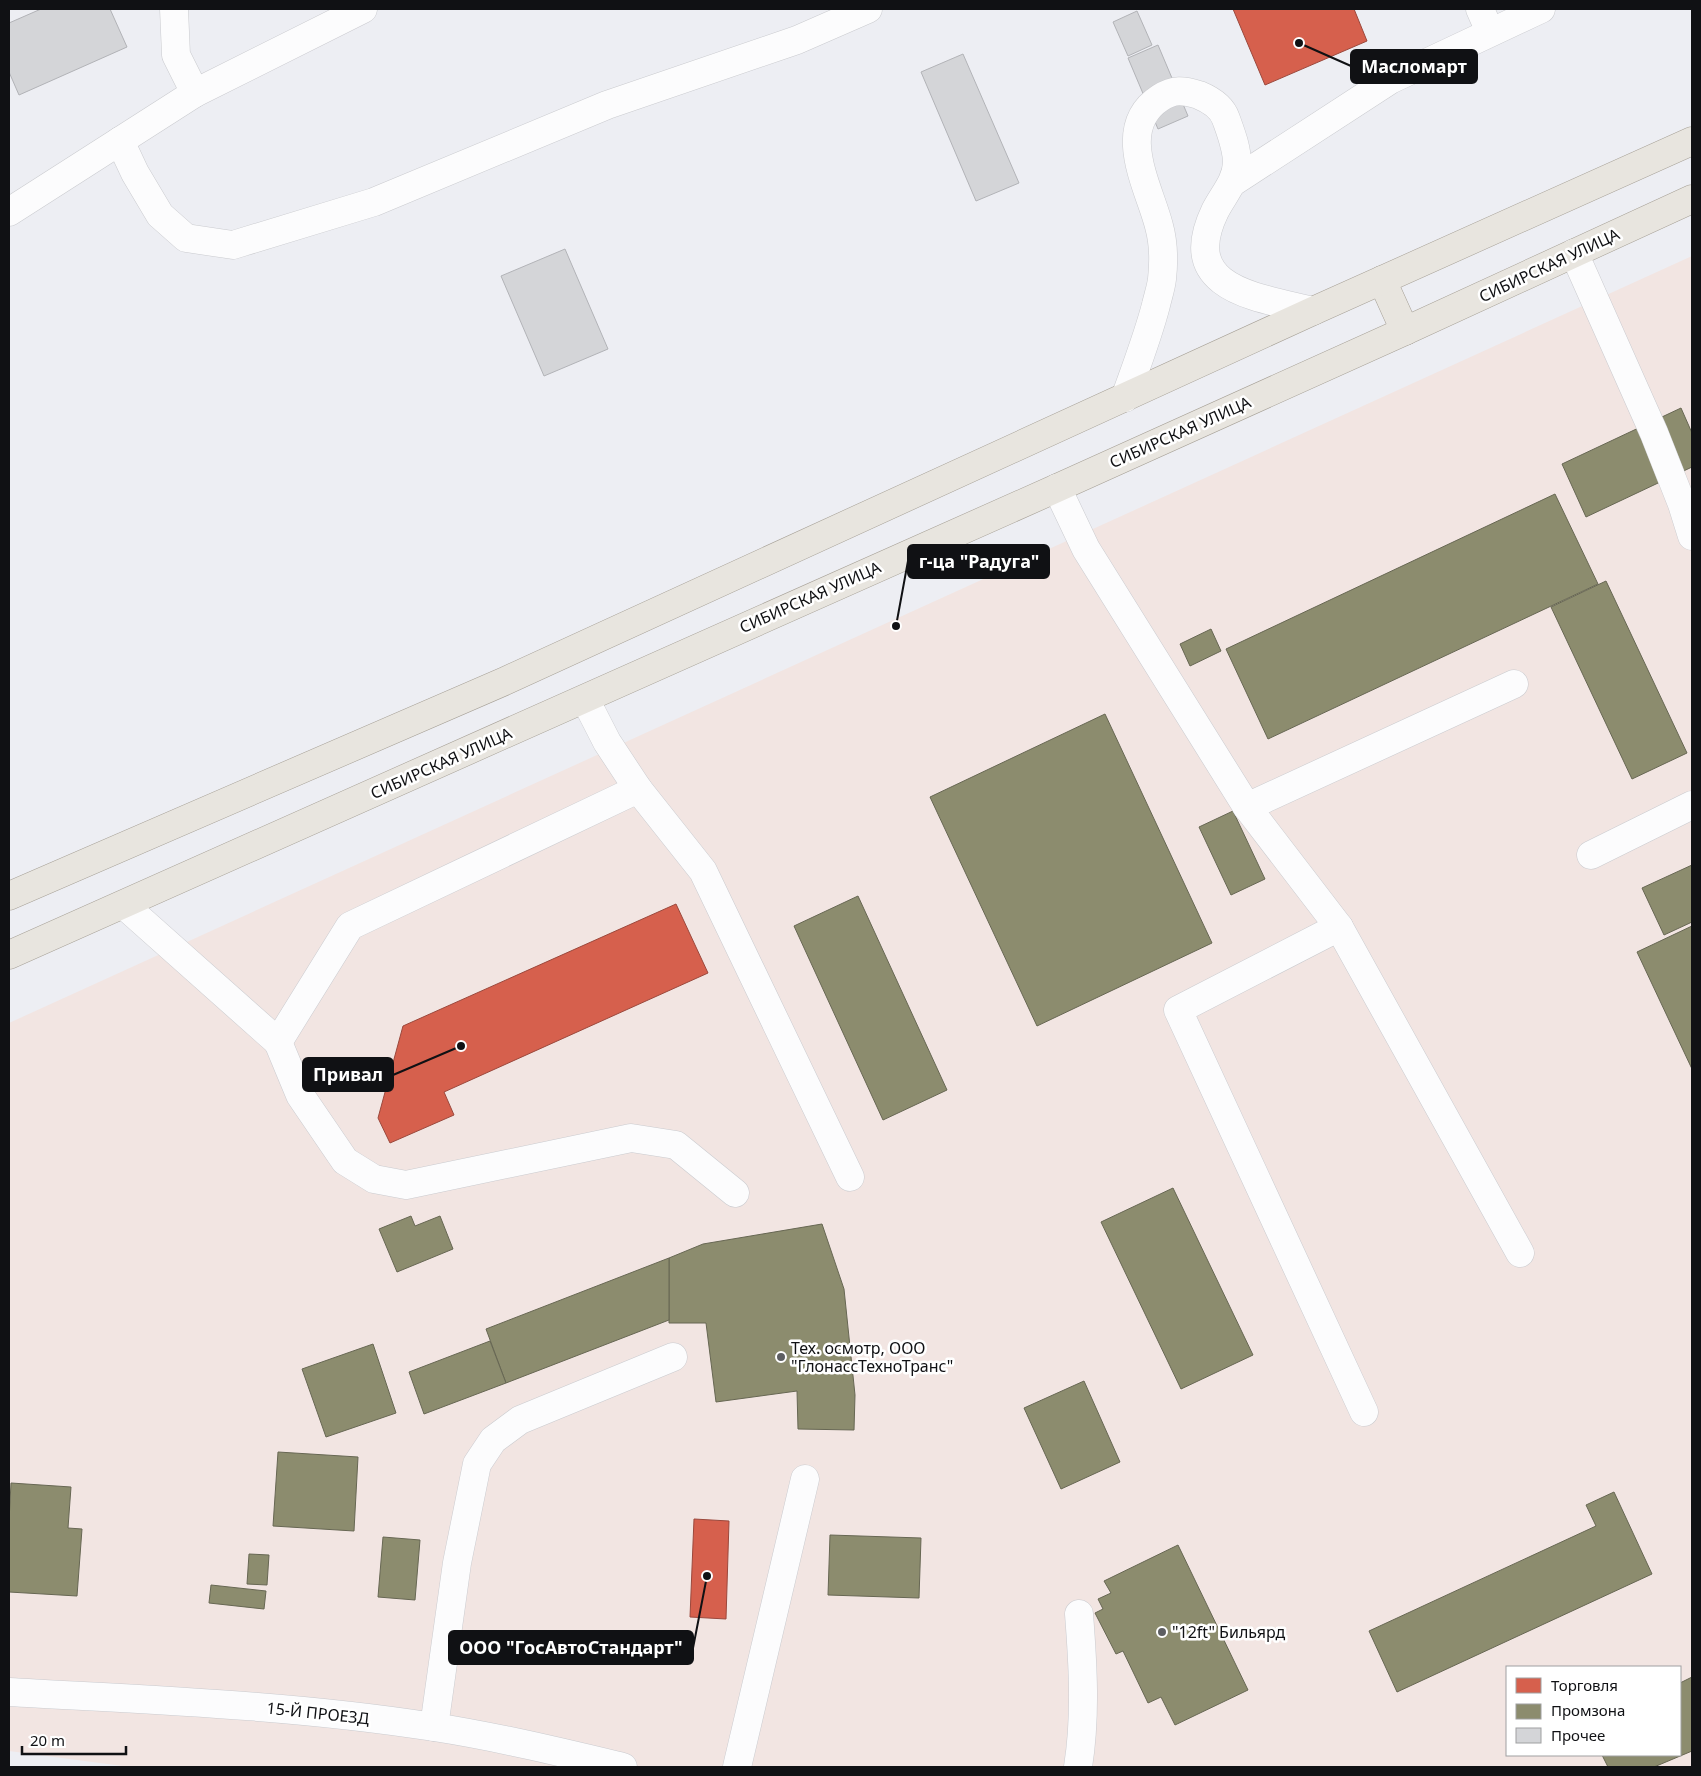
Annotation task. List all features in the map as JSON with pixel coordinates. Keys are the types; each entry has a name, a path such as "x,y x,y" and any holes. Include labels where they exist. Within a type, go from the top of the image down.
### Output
{"main road":[{"path":"9,896 505,681 1313,311 1692,141"},
{"name":"СИБИРСКАЯ УЛИЦА","path":"9,955 1057,488 1692,199"},
{"path":"1382,280 1405,331"}],"street":[{"path":"174,9 176,56 195,93"},
{"path":"9,212 195,93 363,9"},
{"path":"120,141 135,173 160,215 186,238 233,246 374,202 607,105 797,40 868,9"},
{"path":"1233,182 1485,20 1541,9"},
{"path":"1125,398 1152,320 1162,281 1164,251 1159,226 1139,166 1136,146 1139,124 1149,105 1166,95 1181,90 1208,99 1223,111 1234,141 1237,163 1233,182 1216,211 1205,241 1206,258 1213,274 1224,283 1246,294 1313,311"},
{"path":"1164,251 1205,241"},
{"path":"1574,253 1654,434 1682,504 1692,536"},
{"path":"1057,488 1086,549 1247,807 1340,927 1520,1253"},
{"path":"1247,807 1514,684"},
{"path":"585,699 607,742 638,789 704,872 850,1177"},
{"path":"278,1042 350,926 638,789"},
{"path":"1592,855 1692,805"},
{"path":"124,904 278,1042 300,1095 345,1161 374,1179 406,1186 631,1138 676,1145 735,1193"},
{"path":"1340,927 1178,1010 1364,1412"},
{"path":"434,1727 459,1554 477,1464 492,1440 520,1420 673,1357"},
{"path":"737,1767 805,1479"},
{"path":"1078,1767 1081,1747 1083,1698 1079,1614"},
{"name":"15-Й ПРОЕЗД","path":"9,1692 252,1706 434,1727 538,1746 623,1767"}],"shaded area":[{"path":"1692,256 1692,1767 130,1767 9,1751 9,1023"}],"building: Торговля":[{"path":"1233,9 1354,9 1367,41 1265,85"},
{"path":"676,904 708,973 444,1092 454,1115 390,1143 378,1118 403,1026"},
{"path":"694,1519 729,1521 726,1619 690,1617"}],"building: Промзона":[{"path":"1681,408 1692,433 1692,467 1586,517 1562,464"},
{"path":"1555,494 1598,584 1268,739 1226,649"},
{"path":"1606,581 1687,753 1632,779 1551,607"},
{"path":"1211,629 1221,651 1190,666 1180,644"},
{"path":"1105,714 1212,943 1037,1026 930,797"},
{"path":"1233,811 1265,879 1231,895 1199,827"},
{"path":"1692,865 1692,922 1664,935 1642,888"},
{"path":"858,896 947,1090 883,1120 794,926"},
{"path":"1692,926 1692,1069 1637,952"},
{"path":"1173,1188 1253,1355 1181,1389 1101,1222"},
{"path":"411,1216 415,1226 440,1216 453,1249 397,1272 379,1229"},
{"name":"Тех. осмотр, ООО \"ГлонассТехноТранс\"","path":"822,1224 844,1289 855,1395 854,1430 798,1429 797,1391 716,1402 706,1323 669,1323 669,1258 703,1244"},
{"path":"669,1258 669,1320 506,1383 486,1329"},
{"path":"490,1341 506,1383 424,1414 409,1372"},
{"path":"373,1344 396,1413 326,1437 302,1369"},
{"path":"1084,1381 1120,1462 1061,1489 1024,1408"},
{"path":"278,1452 358,1457 354,1531 273,1526"},
{"path":"11,1483 71,1487 68,1528 82,1529 77,1596 9,1592"},
{"path":"1614,1492 1652,1574 1397,1692 1369,1631 1596,1526 1586,1505"},
{"path":"830,1535 921,1538 919,1598 828,1595"},
{"path":"383,1537 420,1540 415,1600 378,1597"},
{"name":"\"12ft\" Бильярд","path":"1178,1545 1248,1690 1175,1725 1161,1697 1148,1703 1123,1651 1116,1654 1095,1613 1103,1609 1098,1599 1111,1593 1104,1581"},
{"path":"249,1554 269,1555 267,1585 247,1584"},
{"path":"211,1585 266,1591 264,1609 209,1603"},
{"path":"1692,1677 1692,1751 1681,1756 1681,1682"},
{"path":"1602,1756 1680,1756 1654,1767 1608,1767"}],"building: Прочее":[{"path":"41,9 110,9 127,47 19,95 9,72 9,23"},
{"path":"1137,11 1152,45 1128,56 1113,22"},
{"path":"1158,45 1188,116 1158,129 1128,58"},
{"path":"963,54 1019,183 976,201 921,72"},
{"path":"565,249 608,349 544,376 501,276"}],"place":[{"name":"Масломарт","path":"1299,43"},
{"name":"г-ца \"Радуга\"","path":"896,626"},
{"name":"Привал","path":"461,1046"},
{"name":"Тех. осмотр, ООО \"ГлонассТехноТранс\"","path":"781,1357"},
{"name":"ООО \"ГосАвтоСтандарт\"","path":"707,1576"},
{"name":"\"12ft\" Бильярд","path":"1162,1632"}]}
